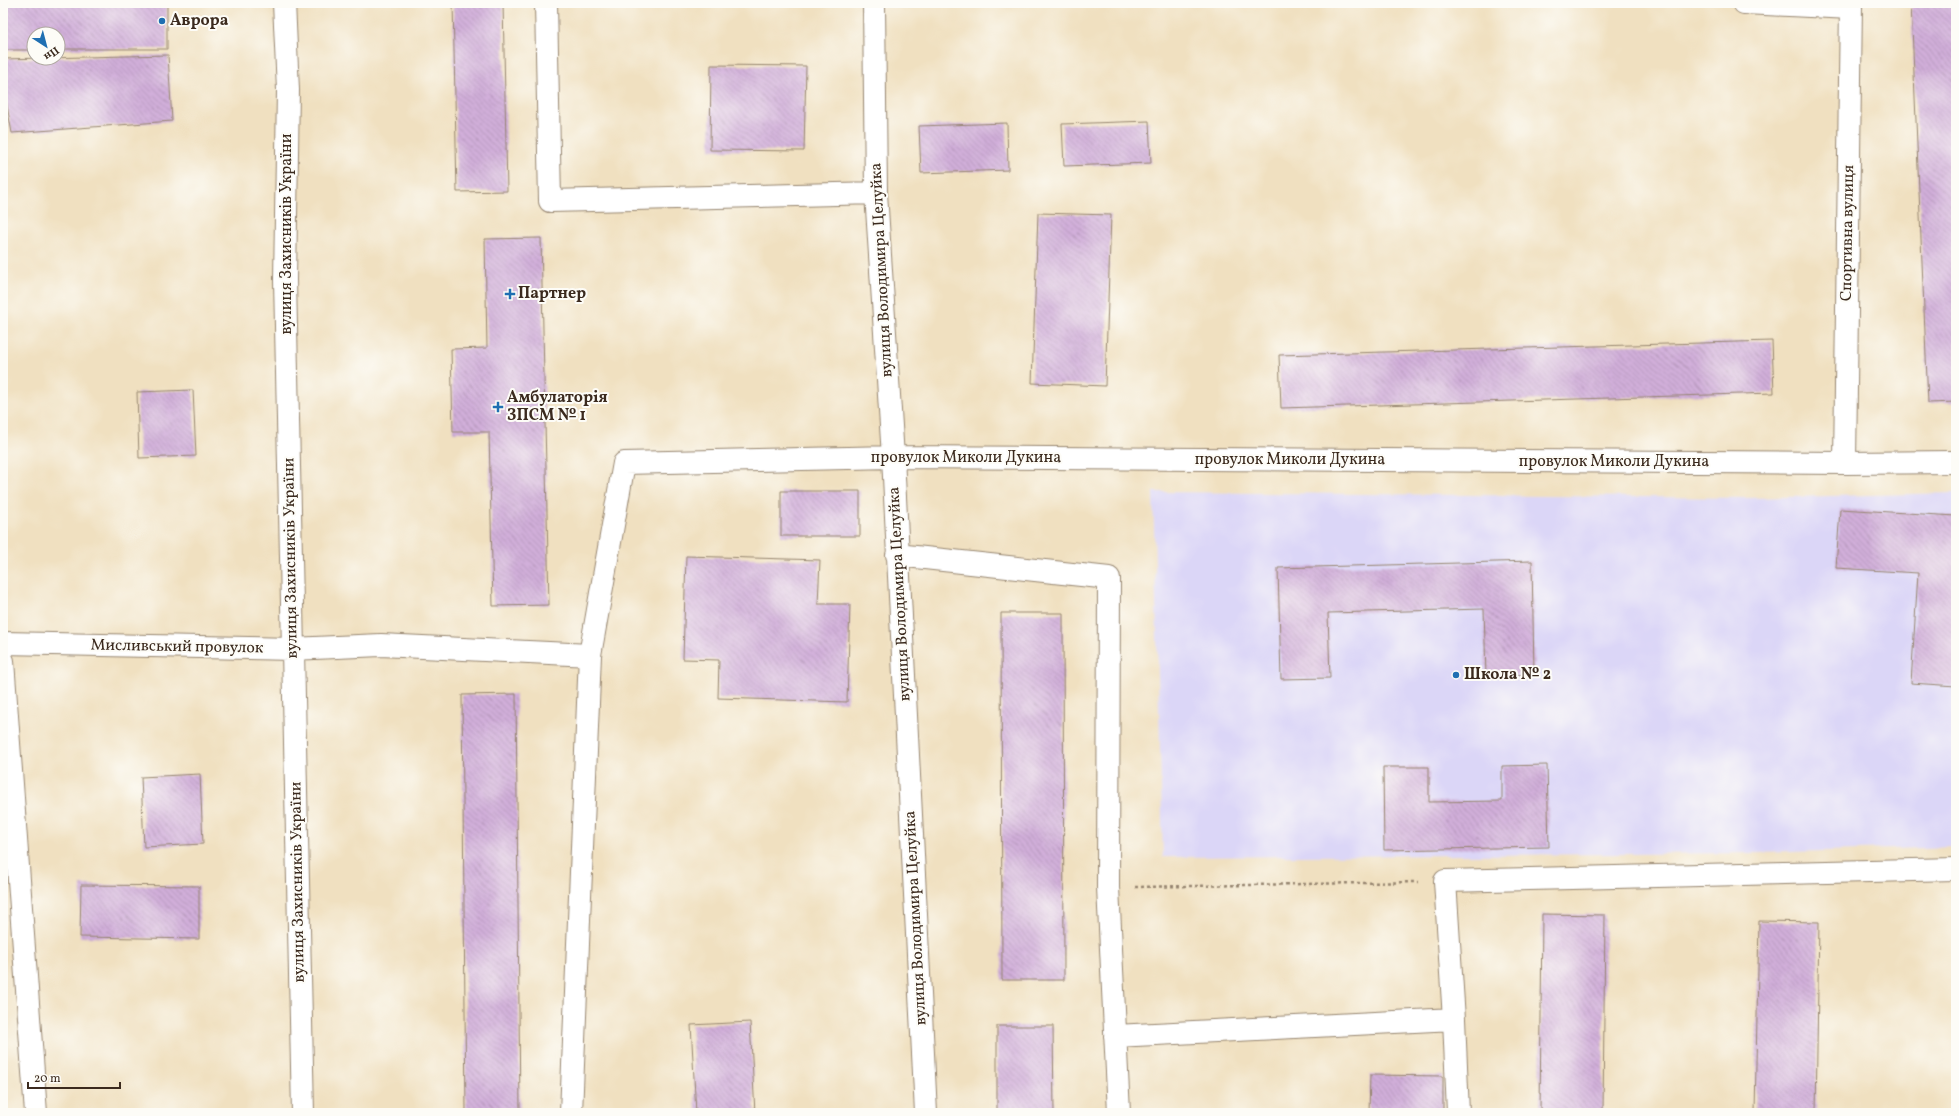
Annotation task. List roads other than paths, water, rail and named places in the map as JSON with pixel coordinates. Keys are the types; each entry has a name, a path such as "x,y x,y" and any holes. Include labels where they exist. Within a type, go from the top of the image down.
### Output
{"street":[{"name":"вулиця Захисників України","path":"284,3 288,90 285,280 303,1113"},
{"path":"546,3 550,201 876,193"},
{"name":"вулиця Володимира Целуйка","path":"877,3 876,193 893,457 926,1113"},
{"path":"1744,3 1851,6"},
{"name":"Спортивна вулиця","path":"1845,464 1851,6"},
{"name":"провулок Миколи Дукина","path":"590,656 624,463 893,457 1845,464 1956,462"},
{"path":"897,555 1109,578 1108,887 1119,1113"},
{"name":"Мисливський провулок","path":"3,644 292,649 381,645 590,656"},
{"path":"571,1113 590,656"},
{"path":"3,661 36,1113"},
{"path":"1458,1113 1454,1019 1444,881 1956,869"},
{"path":"1115,1036 1454,1019"}],"place":[{"name":"Аврора","path":"162,21"},
{"name":"Партнер","path":"510,294"},
{"name":"Амбулаторія ЗПСМ № 1","path":"498,407"},
{"name":"Школа № 2","path":"1456,675"}]}
